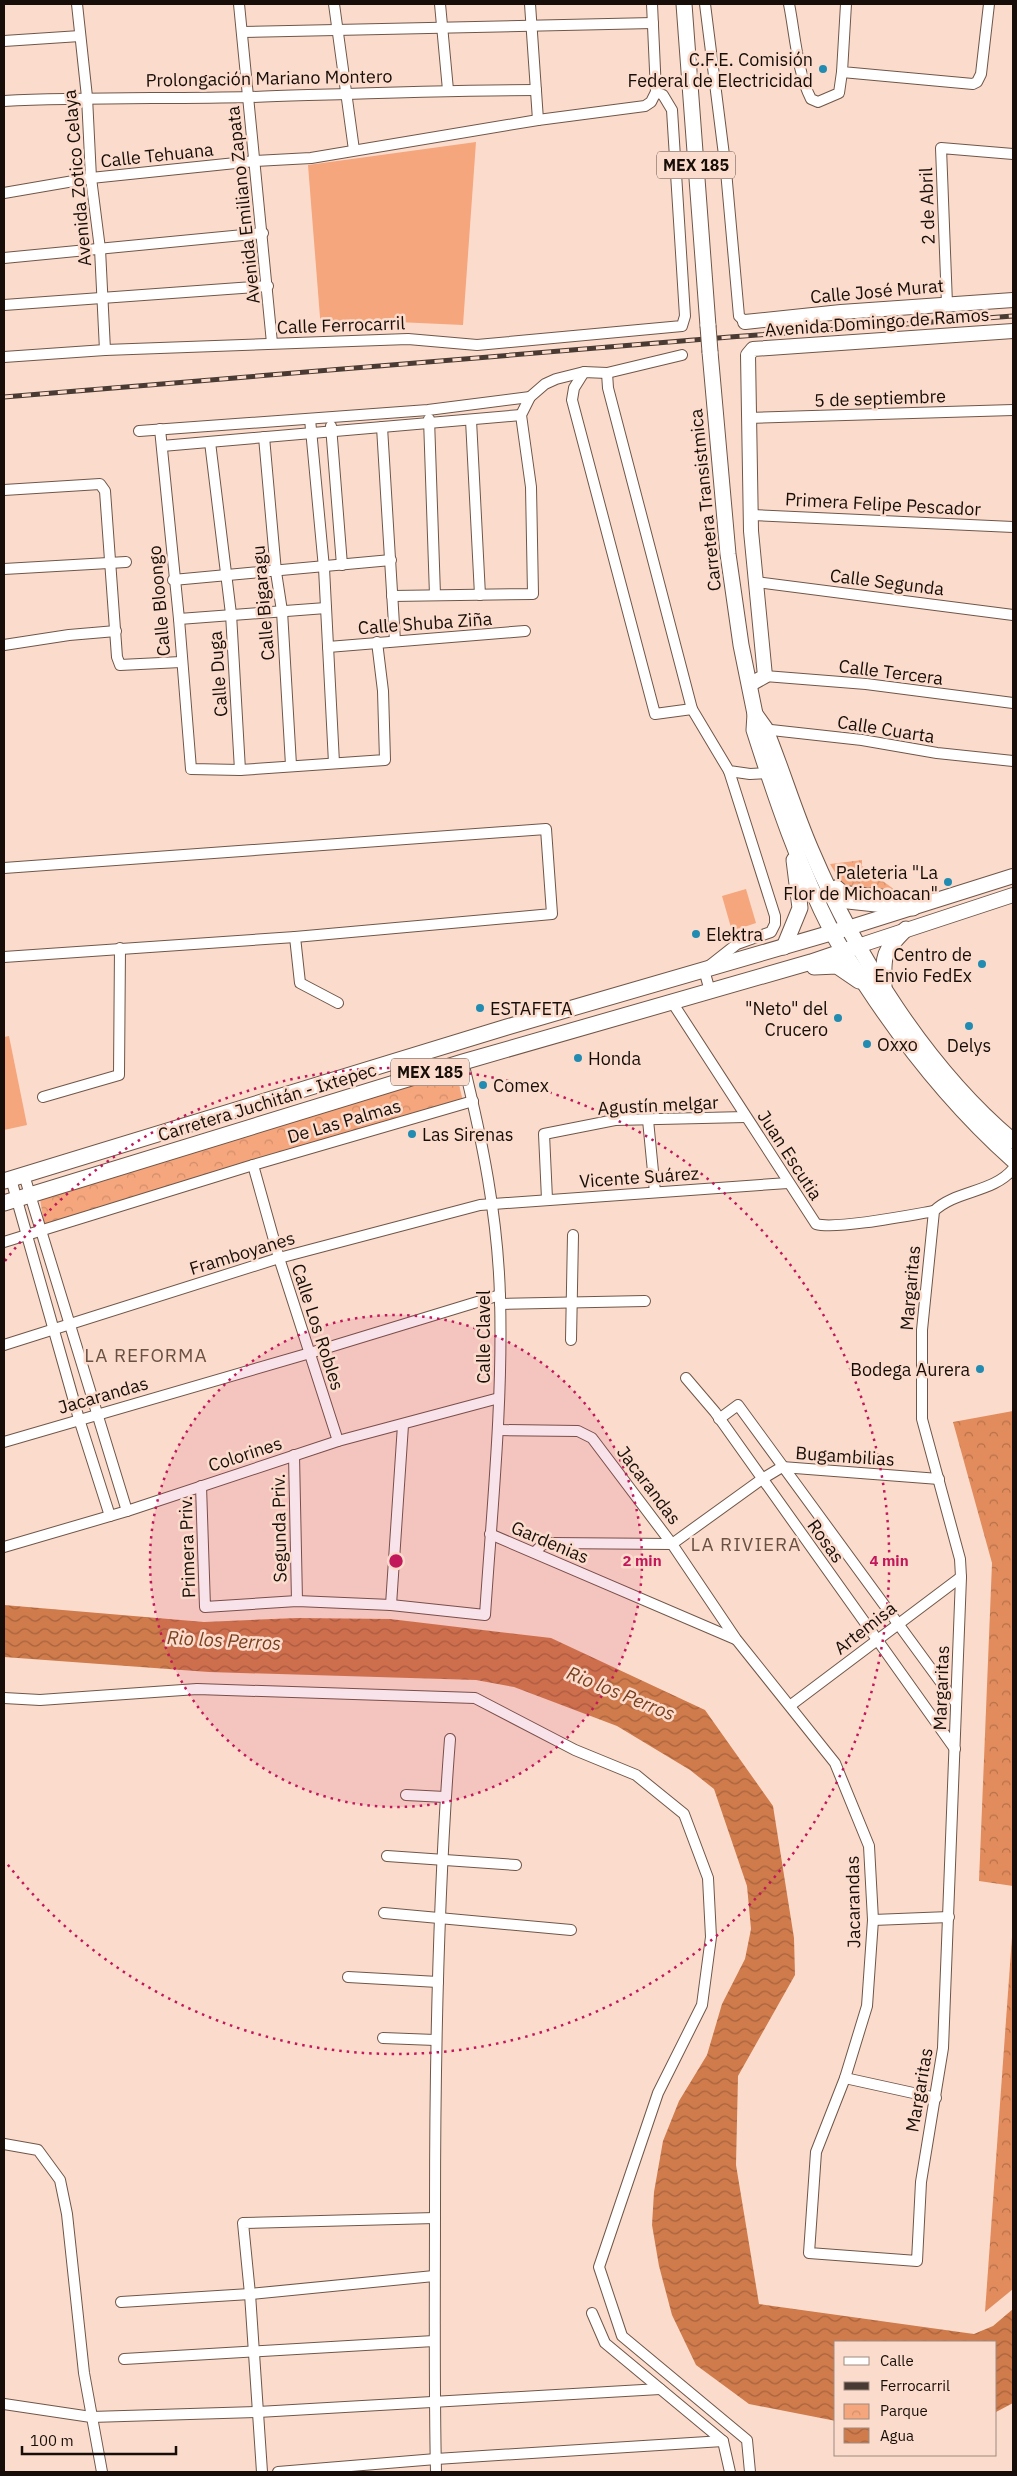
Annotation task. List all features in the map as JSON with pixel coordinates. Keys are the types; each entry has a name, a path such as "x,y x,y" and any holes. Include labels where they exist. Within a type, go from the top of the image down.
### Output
{"main road":[{"name":"Carretera Transistmica","path":"684,4 710,352 728,554 749,686"},
{"name":"MEX 185","path":"749,686 768,774 792,846 833,933 851,949 884,987 906,1021 959,1088 990,1121 1013,1141"},
{"name":"MEX 185","path":"759,729 783,771 812,851 848,928 851,949 866,986 891,1024 930,1076 984,1134 1013,1160"},
{"path":"784,947 800,908 792,846"},
{"path":"828,886 848,901 914,903"},
{"name":"Carretera Juchitán - Ixtepec","path":"13,1178 507,1027 848,928"},
{"path":"884,987 884,958 889,946 906,929"},
{"name":"Carretera Juchitán - Ixtepec","path":"18,1199 463,1062 792,968 851,949"},
{"path":"792,968 837,966 866,986"}],"street":[{"name":"Avenida Zotico Celaya","path":"77,4 87,97 91,178 100,249 105,350"},
{"name":"Avenida Emiliano Zapata","path":"240,4 272,344"},
{"path":"334,4 354,150"},
{"path":"440,4 448,90"},
{"path":"530,4 538,120"},
{"path":"652,4 656,92"},
{"path":"705,4 726,171 739,316 745,322"},
{"path":"789,4 805,83 812,99 818,102 839,93 846,4"},
{"path":"842,72 973,84 977,82 980,74 990,4"},
{"path":"242,32 653,23"},
{"path":"4,41 80,36"},
{"name":"Prolongación Mariano Montero","path":"4,101 87,97 249,97 448,90 536,90"},
{"name":"Calle Tehuana","path":"4,193 91,178 255,161 311,158 538,120 633,110 651,102 656,92"},
{"name":"Calle Ferrocarril","path":"4,357 105,350 408,339 477,345 682,326 685,316 672,110 669,102 663,95 656,92"},
{"name":"2 de Abril","path":"947,304 941,148 1013,154"},
{"path":"4,258 263,233"},
{"path":"4,305 268,286"},
{"name":"Calle José Murat","path":"745,322 841,312 1013,300"},
{"name":"Avenida Domingo de Ramos","path":"748,418 748,356 753,348 1013,331"},
{"path":"392,596 532,594 531,487 521,415 530,397 545,384 584,372 607,373 682,355"},
{"path":"584,372 574,388 572,400 655,714 692,709"},
{"path":"607,373 608,388 692,709 729,771 775,916 775,924 771,932 727,950 704,970 710,991"},
{"path":"139,431 236,426 428,410 530,397"},
{"path":"428,410 435,595"},
{"name":"5 de septiembre","path":"748,418 1013,410"},
{"path":"162,446 521,415"},
{"path":"330,417 342,565"},
{"path":"748,418 751,515 765,676 749,686"},
{"path":"310,419 324,568 334,763"},
{"path":"471,420 480,595"},
{"path":"382,427 395,641"},
{"name":"Calle Bloongo","path":"160,429 173,580 179,619 191,769 240,770"},
{"name":"Calle Bigaragu","path":"264,437 276,572 282,611 291,765"},
{"name":"Calle Duga","path":"210,442 227,576 240,770"},
{"path":"4,490 100,484 105,491 117,656 120,665 182,662"},
{"name":"Primera Felipe Pescador","path":"751,515 1013,527"},
{"path":"173,580 324,568 391,560"},
{"path":"4,569 109,561 126,562"},
{"name":"Calle Segunda","path":"756,582 1013,615"},
{"path":"179,619 326,608"},
{"path":"4,645 69,634 116,631"},
{"name":"Calle Shuba Ziña","path":"328,647 525,631"},
{"path":"240,770 385,760 378,642"},
{"name":"Calle Tercera","path":"765,676 866,684 1013,703"},
{"name":"Calle Cuarta","path":"759,729 862,740 937,753 1013,761"},
{"path":"729,771 768,774 783,771"},
{"path":"4,868 546,828 552,914 295,937 4,957"},
{"path":"821,871 844,890 914,903"},
{"path":"848,928 914,903 1013,876"},
{"path":"851,949 906,929 1013,895"},
{"path":"295,937 300,983 338,1003"},
{"path":"43,1097 119,1075 120,948"},
{"name":"Juan Escutia","path":"672,1002 815,1222 821,1225 934,1211"},
{"name":"Calle Clavel","path":"391,1605 485,1615 498,1430 500,1299 492,1202 463,1062"},
{"name":"De Las Palmas","path":"4,1242 252,1164 472,1101"},
{"name":"Agustín melgar","path":"547,1199 544,1134 615,1120 746,1117"},
{"path":"648,1120 655,1192"},
{"name":"Calle Los Robles","path":"252,1164 279,1258 338,1441"},
{"path":"934,1211 944,1202 984,1188 1008,1176 1013,1169"},
{"path":"13,1178 78,1419 110,1516"},
{"name":"Vicente Suárez","path":"492,1202 788,1183"},
{"path":"18,1199 41,1230 127,1511"},
{"name":"Framboyanes","path":"4,1345 279,1258 492,1202"},
{"name":"Margaritas","path":"917,2261 920,2182 936,2098 943,2048 961,1577 960,1559 940,1479 922,1419 922,1330 934,1211"},
{"path":"571,1340 573,1235"},
{"name":"Jacarandas","path":"4,1442 78,1419 500,1299 572,1302 645,1301"},
{"name":"Rosas","path":"686,1378 719,1419 955,1749"},
{"name":"Colorines","path":"4,1547 127,1511 338,1441 499,1398"},
{"name":"Rosas","path":"719,1419 738,1405 956,1703"},
{"path":"297,1601 391,1605 403,1424"},
{"name":"Jacarandas","path":"498,1430 578,1431 592,1438 672,1544 736,1639 835,1763 869,1846 873,1920 867,2006 845,2078 816,2152 809,2254 917,2261"},
{"name":"Segunda Priv.","path":"294,1455 297,1601"},
{"name":"Bugambilias","path":"672,1544 762,1479 782,1467 940,1479"},
{"name":"Primera Priv.","path":"201,1486 205,1607 297,1601"},
{"name":"Gardenias","path":"490,1534 736,1639"},
{"path":"535,1552 543,1544 549,1543 672,1544"},
{"name":"Artemisa","path":"790,1705 897,1623 961,1577"},
{"path":"4,1698 40,1700 197,1689 475,1698 576,1750 636,1775 684,1814 708,1878 711,1937 702,2005 658,2093 599,2267 622,2336 747,2440 750,2472"},
{"path":"436,2472 434,2341 435,2040 441,1860 450,1739"},
{"path":"406,1795 445,1797"},
{"path":"387,1856 516,1865"},
{"path":"384,1913 439,1920 571,1930"},
{"path":"873,1920 949,1917"},
{"path":"348,1976 438,1982"},
{"path":"383,2038 435,2040"},
{"path":"845,2078 936,2098"},
{"path":"4,2144 38,2150 60,2180 67,2214 84,2373 102,2472"},
{"path":"262,2472 250,2294 243,2223 435,2218"},
{"path":"121,2302 250,2294 434,2276"},
{"path":"592,2313 605,2343 723,2442 730,2472"},
{"path":"124,2359 434,2341"},
{"path":"4,2404 91,2417 258,2412 660,2389"},
{"path":"278,2472 436,2459 723,2442"}],"green space":[{"path":"476,142 463,325 397,322 321,330 308,165"},
{"path":"862,860 862,866 902,895 845,889 830,864"},
{"path":"746,889 756,923 732,931 722,896"},
{"path":"9,1036 27,1125 4,1130 4,1037"},
{"path":"455,1069 463,1101 44,1224 40,1199"},
{"path":"1013,1411 1013,1886 979,1881 992,1563 953,1422"},
{"path":"1013,1923 1013,2289 985,2312"}],"water":[{"name":"Rio los Perros","path":"4,1605 204,1622 297,1618 390,1619 551,1638 705,1710 773,1806 794,1938 795,1975 738,2076 736,2165 759,2304 974,2334 993,2326 1013,2309 1013,2403 997,2411 997,2341 834,2341 834,2421 749,2404 696,2365 672,2315 659,2266 652,2225 654,2192 663,2141 679,2101 707,2055 722,2004 745,1959 751,1929 747,1886 714,1789 690,1770 617,1726 514,1687 476,1680 209,1672 4,1657"}],"railway":[{"path":"4,397 730,337 1013,316"}],"place":[{"name":"C.F.E. Comisión Federal de Electricidad","path":"823,69"},
{"name":"Paleteria \"La Flor de Michoacan\"","path":"948,882"},
{"name":"Elektra","path":"696,934"},
{"name":"Centro de Envio FedEx","path":"982,964"},
{"name":"ESTAFETA","path":"480,1008"},
{"name":"\"Neto\" del Crucero","path":"838,1018"},
{"name":"Delys","path":"969,1026"},
{"name":"Oxxo","path":"867,1044"},
{"name":"Honda","path":"578,1058"},
{"name":"Comex","path":"483,1085"},
{"name":"Las Sirenas","path":"412,1134"},
{"name":"Bodega Aurera","path":"980,1369"}],"district":[{"name":"LA REFORMA","path":"146,1355"},
{"name":"LA RIVIERA","path":"746,1544"}]}
